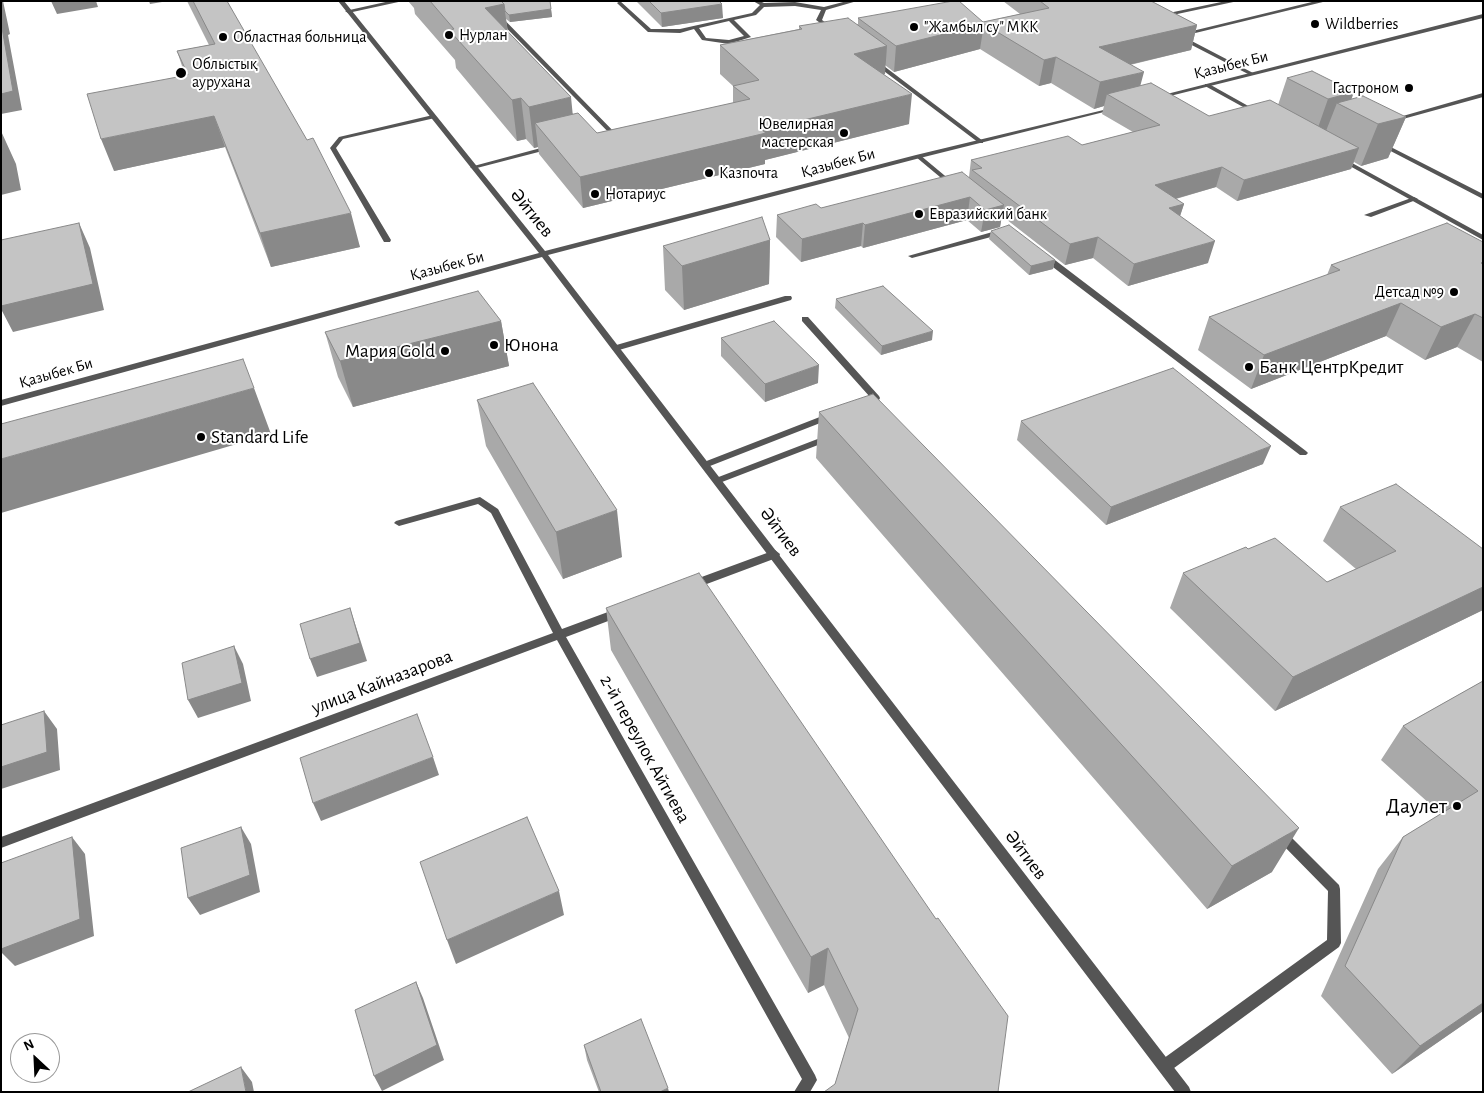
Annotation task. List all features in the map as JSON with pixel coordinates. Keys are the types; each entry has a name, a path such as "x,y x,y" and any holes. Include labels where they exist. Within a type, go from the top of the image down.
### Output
{"street":[{"name":"Әйтиев","path":"341,1 472,167 567,283 707,464 1184,1092"},
{"path":"348,11 400,1"},
{"path":"483,1 625,145"},
{"path":"756,1 763,5 793,3 824,9 839,3 854,1"},
{"path":"1164,27 1157,22 1166,15 1235,1"},
{"path":"1252,74 1177,35 1324,1"},
{"path":"620,3 650,31 680,31 731,21 754,14 763,5"},
{"path":"824,9 819,20 842,37"},
{"name":"Қазыбек Би","path":"1150,99 1483,16"},
{"path":"696,28 704,39 729,42 748,37 731,21"},
{"path":"866,54 981,142"},
{"path":"1206,85 1260,114"},
{"path":"1383,123 1483,95"},
{"name":"Қазыбек Би","path":"1,403 260,330 543,254 918,156 1122,106"},
{"path":"387,240 333,148 341,138 433,117"},
{"path":"602,135 612,132"},
{"path":"1373,139 1483,197"},
{"path":"472,167 556,146"},
{"path":"918,156 964,193"},
{"path":"1337,157 1483,238"},
{"path":"1368,216 1414,199"},
{"path":"912,256 1009,230 1001,223"},
{"path":"1033,248 1303,453"},
{"path":"616,348 788,298"},
{"path":"805,319 876,398 859,405"},
{"path":"707,464 841,412"},
{"path":"719,480 840,434"},
{"name":"2-й переулок Айтиева","path":"399,523 480,500 495,511 559,634 810,1080 802,1092"},
{"path":"685,587 775,554"},
{"name":"улица Кайназарова","path":"1,844 631,608"},
{"path":"1165,1066 1334,943 1334,890 1272,825"}],"building":[{"path":"193,1 227,1 307,140 313,138 351,213 260,233 214,116 101,139 87,94 188,75 177,51 215,44"},
{"path":"430,1 501,1 504,4 485,8 571,97 529,107 521,98 512,100 449,30 454,29"},
{"path":"501,1 550,1 551,9 509,15"},
{"path":"649,1 719,1 722,4 661,13"},
{"path":"959,1 983,22 1049,8 1040,1 1151,1 1197,25 1099,47 1144,72 1100,82 1056,57 1044,60 984,24 896,46 858,18"},
{"path":"848,18 887,46 854,54 912,94 762,130 766,133 580,177 535,123 578,113 597,133 750,99 733,86 759,80 720,45 802,29 799,26"},
{"path":"1,22 13,91 1,94"},
{"path":"1312,71 1354,92 1328,99 1287,78"},
{"path":"1151,83 1209,116 1270,100 1359,148 1244,180 1222,167 1155,185 1184,204 1169,208 1215,241 1134,264 1098,237 1070,244 972,170 982,168 971,160 1068,136 1082,145 1160,125 1107,94"},
{"path":"1363,96 1406,117 1378,124 1337,103"},
{"path":"962,172 1004,205 985,210 970,197 865,225 863,223 802,239 777,215 816,204 821,208"},
{"path":"762,217 770,240 682,266 663,246"},
{"path":"79,223 93,284 1,306 1,240"},
{"path":"1447,223 1483,242 1483,262 1481,263 1483,264 1483,318 1475,314 1441,327 1401,303 1264,355 1209,317 1340,270 1331,265"},
{"path":"1009,225 1055,260 1031,266 991,231"},
{"path":"883,286 933,331 882,346 836,299"},
{"path":"478,291 501,321 340,361 325,332"},
{"path":"774,321 819,365 765,384 721,338"},
{"path":"243,359 254,388 1,459 1,424"},
{"path":"1173,368 1271,446 1111,507 1021,421"},
{"path":"533,383 617,510 556,532 477,400"},
{"path":"873,394 1299,828 1232,866 819,412"},
{"path":"1396,484 1483,549 1483,587 1293,677 1183,573 1246,547 1248,549 1275,538 1327,582 1396,551 1340,507"},
{"path":"699,573 936,919 938,918 1008,1016 998,1092 824,1092 835,1084 858,1009 828,948 811,957 606,608"},
{"path":"350,608 360,643 310,659 300,624"},
{"path":"234,646 242,683 188,700 182,663"},
{"path":"1483,681 1483,1003 1420,1046 1345,966 1403,837 1478,791 1403,726"},
{"path":"44,711 47,752 1,767 1,725"},
{"path":"417,714 433,757 313,803 300,758"},
{"path":"527,817 559,891 447,940 420,862"},
{"path":"241,827 250,875 188,898 181,848"},
{"path":"72,837 80,919 1,949 1,863"},
{"path":"416,982 437,1045 374,1076 355,1010"},
{"path":"641,1019 668,1088 660,1092 601,1092 584,1045"},
{"path":"241,1067 246,1092 188,1092"}],"place":[{"name":"Wildberries","path":"1315,24"},
{"name":"\"Жамбыл су\" МКК","path":"914,27"},
{"name":"Нурлан","path":"449,35"},
{"name":"Областная больница","path":"223,37"},
{"name":"Облыстық аурухана","path":"181,73"},
{"name":"Гастроном","path":"1409,88"},
{"name":"Ювелирная мастерская","path":"844,133"},
{"name":"Казпочта","path":"709,173"},
{"name":"Нотариус","path":"595,194"},
{"name":"Евразийский банк","path":"919,214"},
{"name":"Детсад №9","path":"1454,292"},
{"name":"Юнона","path":"494,345"},
{"name":"Мария Gold","path":"445,351"},
{"name":"Банк ЦентрКредит","path":"1249,367"},
{"name":"Standard Life","path":"201,437"},
{"name":"Даулет","path":"1457,806"}]}
